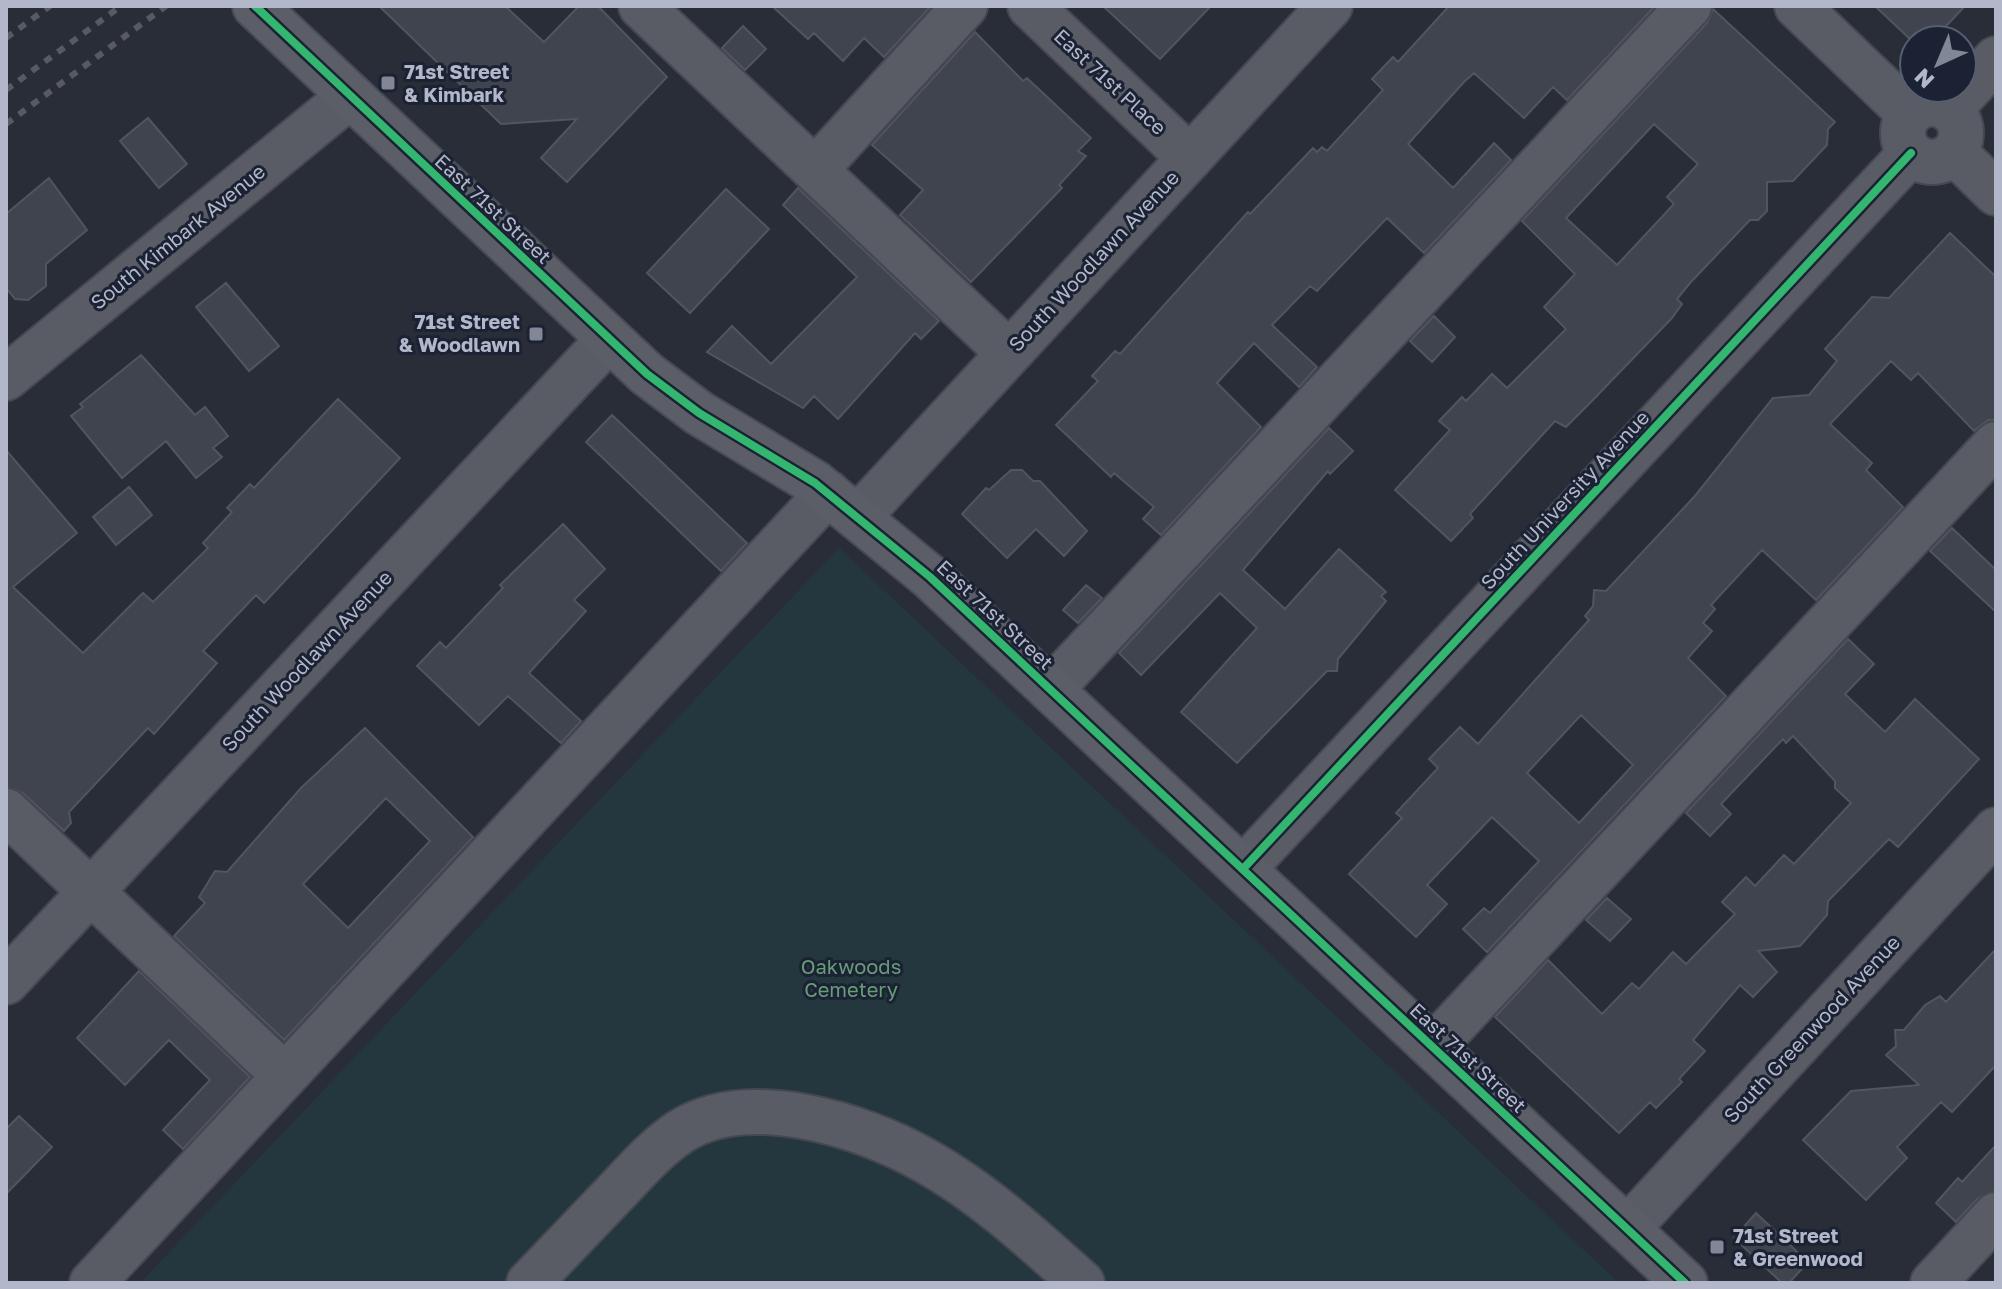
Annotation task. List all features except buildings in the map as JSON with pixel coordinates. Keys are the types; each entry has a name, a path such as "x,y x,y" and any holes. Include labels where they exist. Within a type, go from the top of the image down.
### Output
{"main road":[{"name":"East 71st Street","path":"255,6 608,340 699,413 844,505 1051,689 1685,1283"}],"street":[{"path":"641,6 1009,353"},
{"path":"815,170 965,6"},
{"name":"East 71st Place","path":"1030,6 1190,158"},
{"name":"South Woodlawn Avenue","path":"92,1283 285,1076 844,505 1009,353 1330,6"},
{"path":"1051,689 1689,6"},
{"path":"1797,6 1996,193"},
{"name":"South University Avenue","path":"1243,869 1996,59"},
{"name":"South Kimbark Avenue","path":"6,378 350,96"},
{"name":"South Woodlawn Avenue","path":"6,982 608,340"},
{"path":"1433,1047 1996,444"},
{"path":"6,811 285,1076"},
{"name":"South Greenwood Avenue","path":"1627,1229 1996,830"},
{"path":"529,1283 669,1140 717,1116 752,1111 798,1115 860,1132 924,1159 998,1210 1082,1283"},
{"path":"1933,1283 1996,1215"}],"green space":[{"name":"Oakwoods Cemetery","path":"839,548 1619,1283 140,1283"}],"railway":[{"path":"6,38 50,6"},
{"path":"6,90 121,6"},
{"path":"6,124 166,6"}],"cycle path":[{"path":"255,6 647,374 699,413 815,483 930,577 1685,1283"},
{"path":"1243,869 1911,153"}],"place":[{"name":"71st Street & Kimbark","path":"388,83"},
{"name":"71st Street & Woodlawn","path":"536,334"},
{"name":"71st Street & Greenwood","path":"1717,1247"}]}
